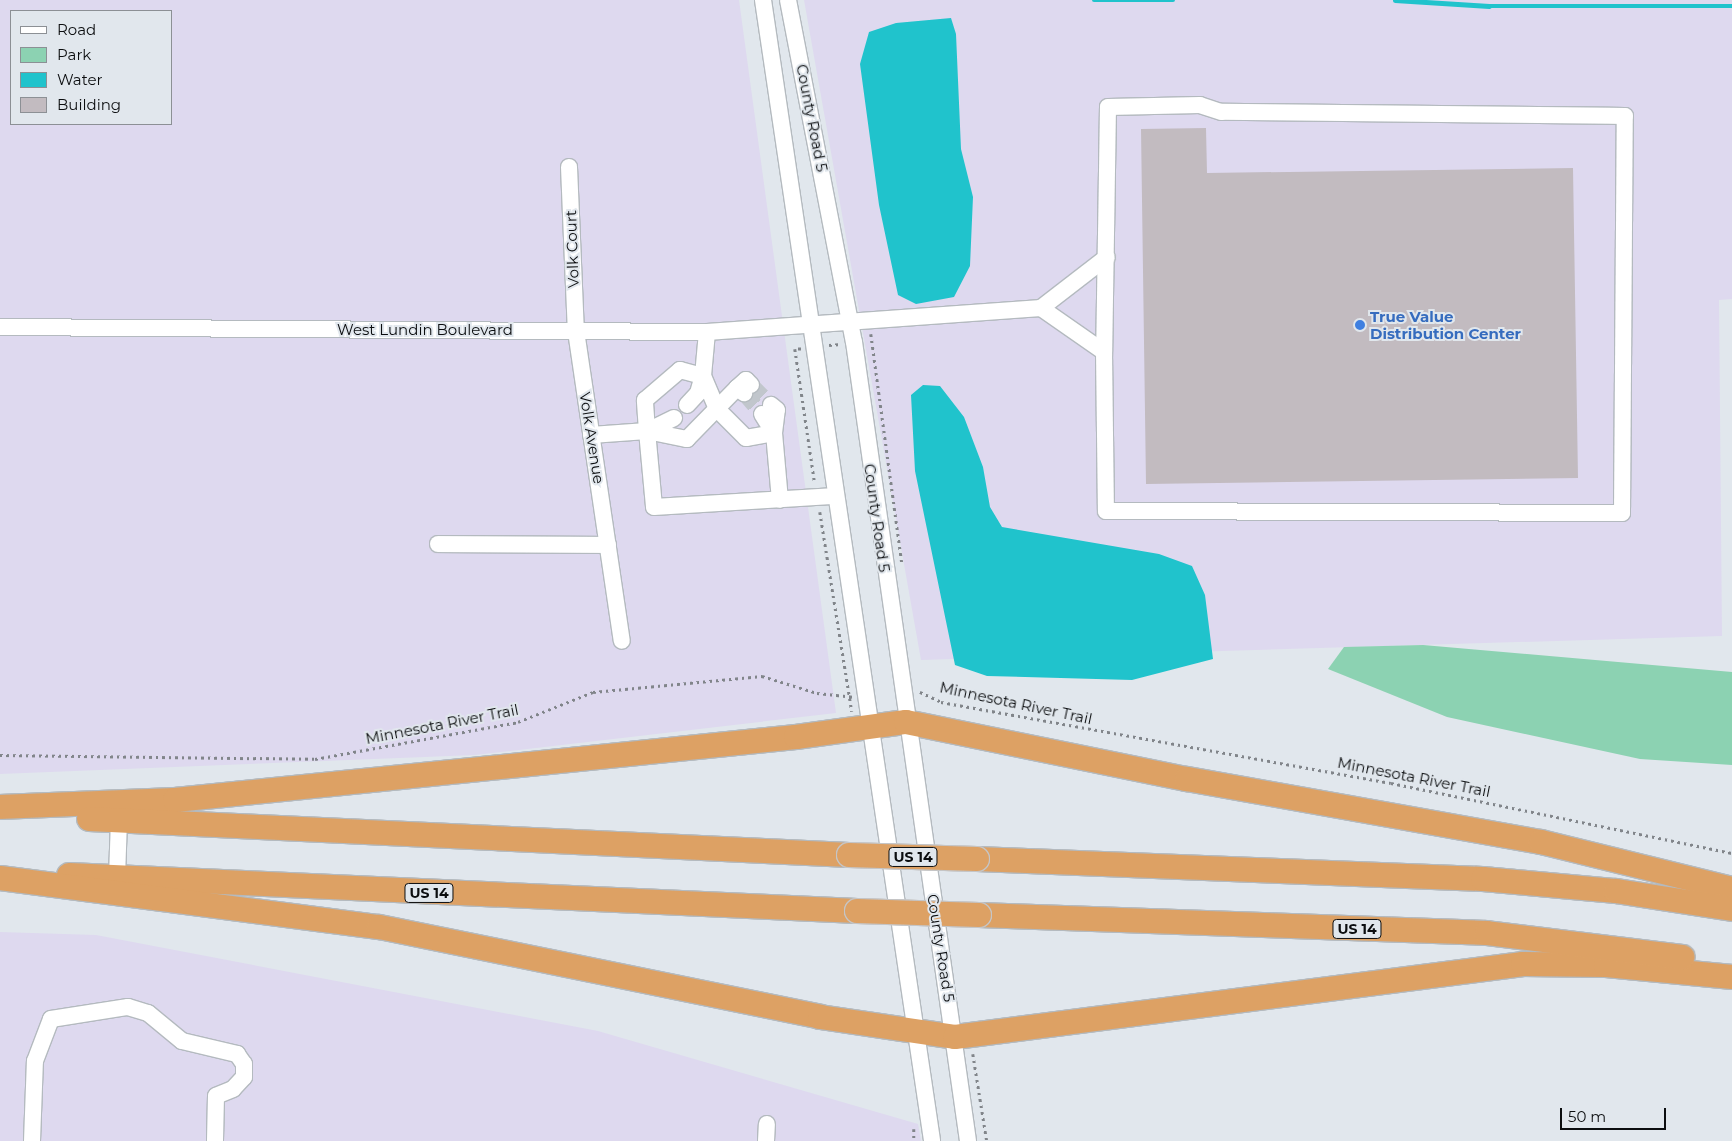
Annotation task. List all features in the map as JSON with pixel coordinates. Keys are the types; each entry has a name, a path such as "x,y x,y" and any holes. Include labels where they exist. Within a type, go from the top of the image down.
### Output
{"highway":[{"path":"0,807 175,800 796,737 906,722 1187,779 1541,842 1660,868 1732,890"},
{"name":"US 14","path":"0,816 849,855 1483,879 1607,890 1732,909"},
{"name":"US 14","path":"0,872 857,911 1487,933 1584,942 1732,967"},
{"path":"0,878 379,927 916,1032 954,1037 1523,964 1606,965 1732,977"}],"street":[{"name":"County Road 5","path":"763,0 932,1141"},
{"name":"County Road 5","path":"788,0 850,322 906,722 968,1141"},
{"path":"1200,105 1221,112 1624,116 1622,513 1106,511 1104,352 1108,107 1200,105"},
{"name":"Volk Court","path":"569,168 576,331"},
{"path":"1104,352 1042,308 1107,257"},
{"name":"West Lundin Boulevard","path":"0,327 707,332 812,326 1042,308"},
{"name":"Volk Avenue","path":"576,331 622,641"},
{"path":"687,405 698,393 703,376 707,332"},
{"path":"703,376 680,370 645,400 654,507 836,496"},
{"path":"703,376 717,409 746,438 774,433"},
{"path":"591,435 647,431 687,439 717,409 744,389"},
{"path":"767,410 774,433 780,500"},
{"path":"647,431 674,418"},
{"path":"438,544 608,545"},
{"path":"117,878 119,820"},
{"path":"32,1141 35,1061 51,1019 128,1008 148,1013 182,1041 237,1054 244,1064 244,1077 233,1089 216,1096 215,1141"},
{"path":"766,1141 767,1124"}],"path":[{"name":"Minnesota River Trail","path":"0,756 315,759 518,722 594,692 762,676 817,693 866,698"},
{"name":"Minnesota River Trail","path":"902,694 917,691 941,702 1390,783 1732,853"}],"shaded area":[{"path":"0,0 739,0 836,713 475,755 0,774"},
{"path":"804,0 1732,0 1732,299 1719,300 1722,636 921,660"},
{"path":"0,932 96,935 598,1031 918,1124 921,1141 0,1141"}],"green space":[{"path":"1423,645 1732,672 1732,765 1640,759 1447,717 1328,669 1344,647"}],"water":[{"path":"951,18 956,34 961,149 973,197 970,266 954,297 916,304 898,295 879,205 860,64 869,32 896,23"},
{"path":"923,385 940,386 964,417 983,467 990,507 1002,527 1159,554 1192,566 1205,595 1213,659 1132,680 987,676 955,665 915,471 911,395"}],"building":[{"name":"True Value Distribution Center","path":"1206,128 1207,173 1573,168 1578,478 1146,484 1141,129"}],"waterway":[{"path":"1094,0 1173,0"},
{"path":"1395,0 1489,6 1732,6"}],"tunnel":[{"path":"751,385 771,405"},
{"path":"744,393 762,414"}],"place":[{"name":"True Value Distribution Center","path":"1360,325"}]}
